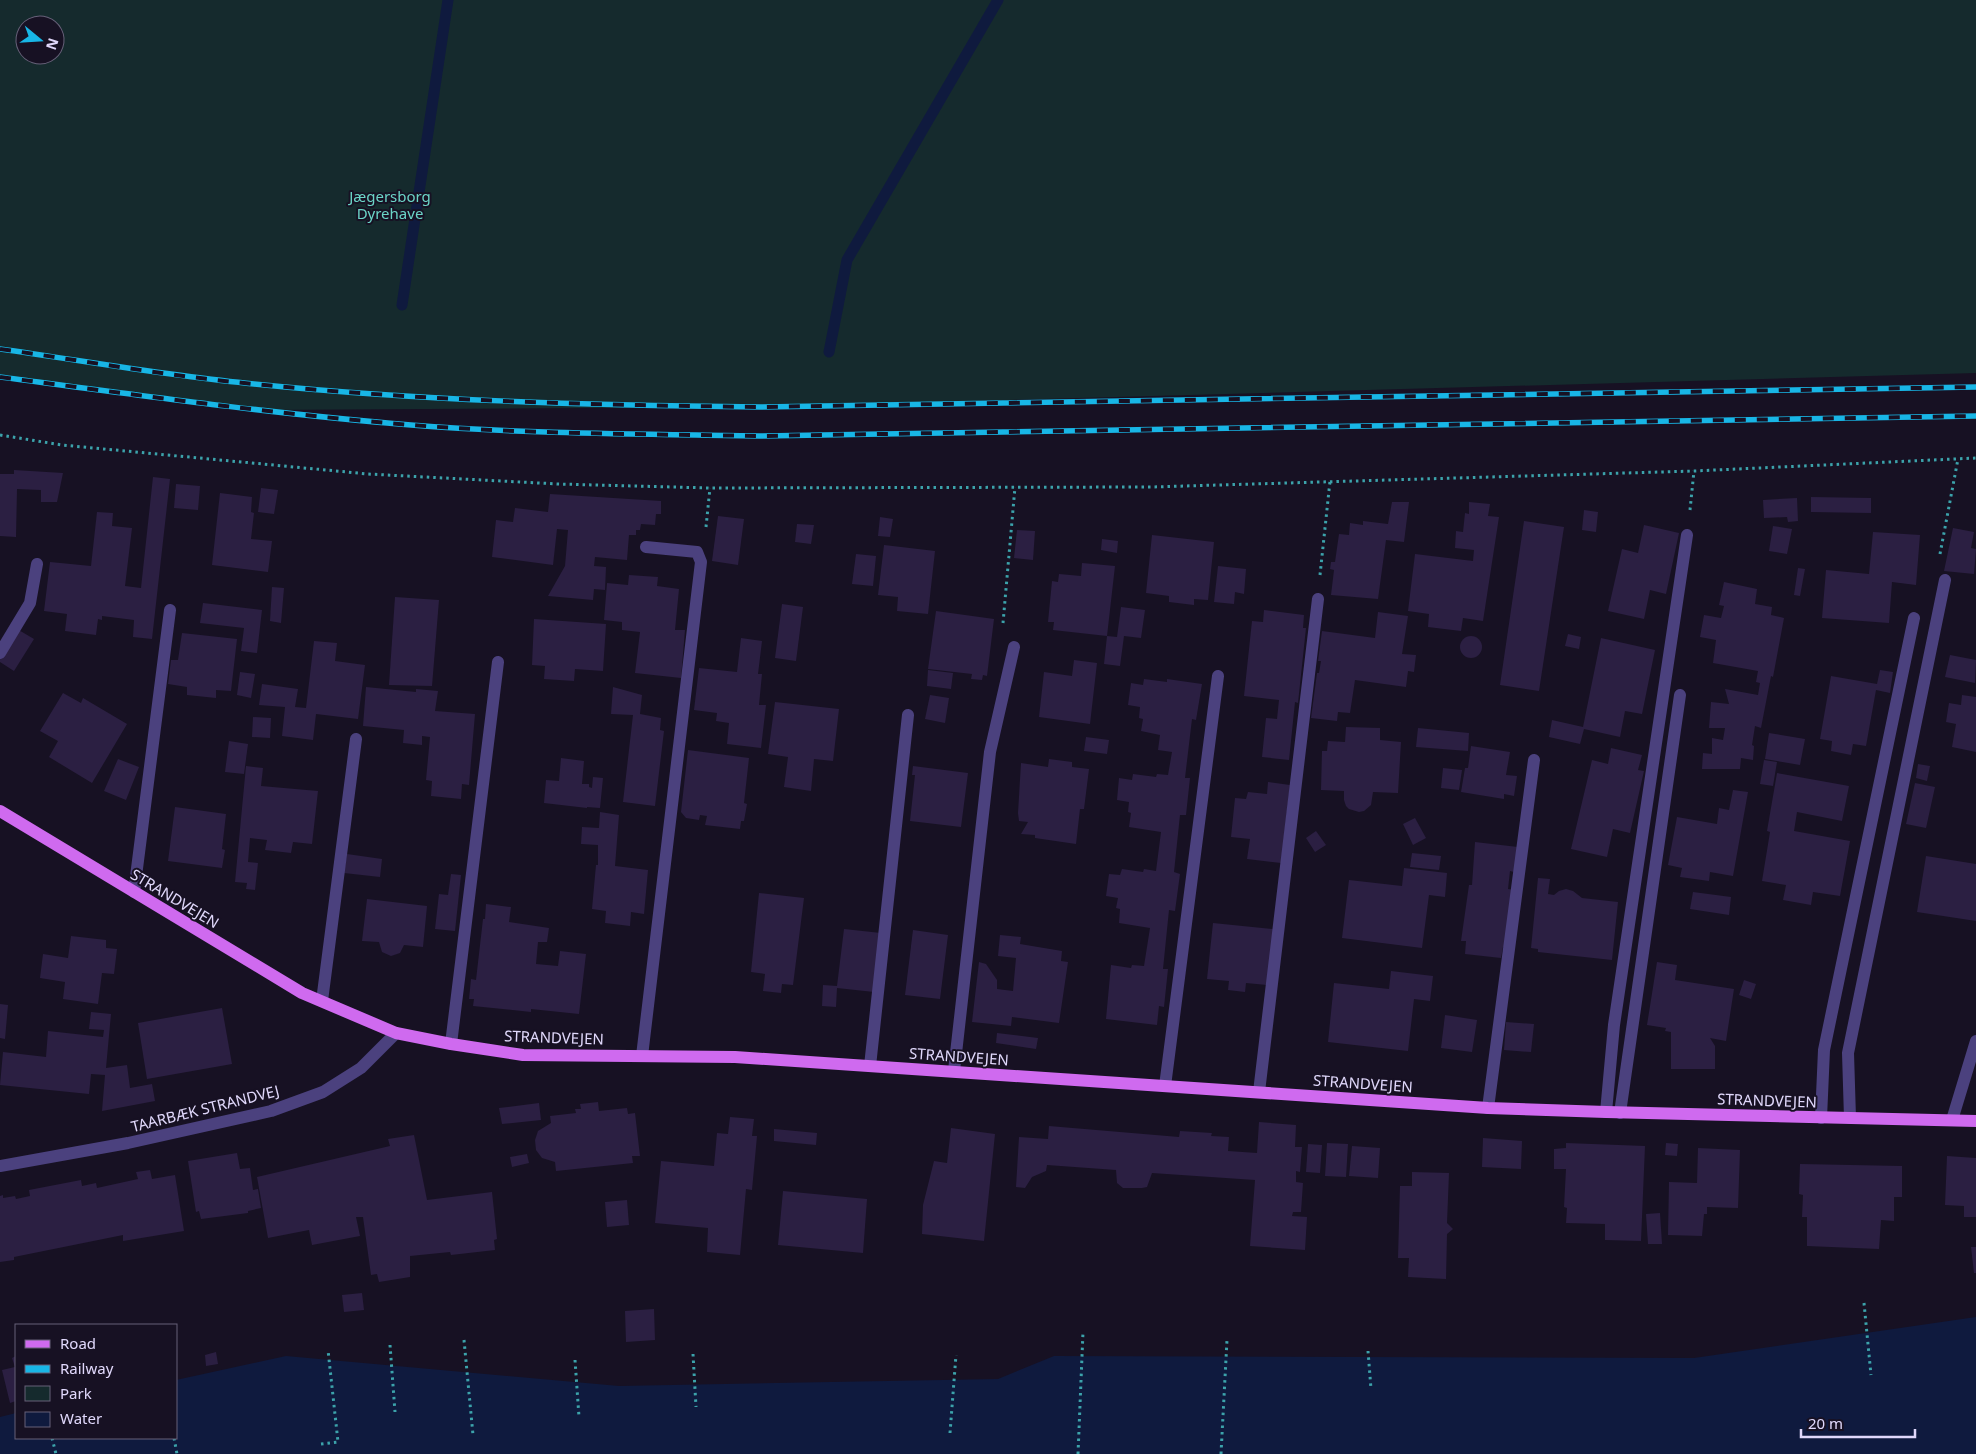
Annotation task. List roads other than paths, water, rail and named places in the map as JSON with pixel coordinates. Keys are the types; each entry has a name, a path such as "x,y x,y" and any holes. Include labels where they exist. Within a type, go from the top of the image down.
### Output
{"main road":[{"name":"STRANDVEJEN","path":"0,811 302,993 396,1033 451,1044 523,1055 735,1057 1488,1108 1976,1121"}],"street":[{"path":"1606,1112 1614,1025 1687,535"},
{"path":"642,1056 701,562 697,552 646,547"},
{"path":"0,653 30,604 37,564"},
{"path":"1850,1118 1848,1053 1945,580"},
{"path":"1259,1092 1318,599"},
{"path":"134,892 170,610"},
{"path":"1821,1118 1824,1050 1914,618"},
{"path":"954,1071 990,752 1014,647"},
{"path":"451,1044 498,662"},
{"path":"1165,1086 1218,676"},
{"path":"1620,1112 1680,695"},
{"path":"870,1066 908,715"},
{"path":"322,1001 356,739"},
{"path":"1488,1108 1534,760"},
{"name":"TAARBÆK STRANDVEJ","path":"0,1166 128,1143 271,1111 323,1092 361,1068 396,1033"},
{"path":"1952,1120 1976,1041"}],"water":[{"path":"1976,1317 1976,1454 0,1454 0,1417 15,1413 15,1439 178,1439 178,1380 286,1356 619,1386 998,1379 1054,1356 1694,1358"}],"waterway":[{"path":"402,305 448,0"},
{"path":"829,352 847,260 998,0"}],"railway":[{"path":"0,349 190,377 317,390 443,398 633,405 760,407 1976,387"},
{"path":"0,377 205,404 360,421 498,430 629,434 760,436 1976,416"}],"park label":[{"name":"Jægersborg Dyrehave","path":"390,204"}]}
